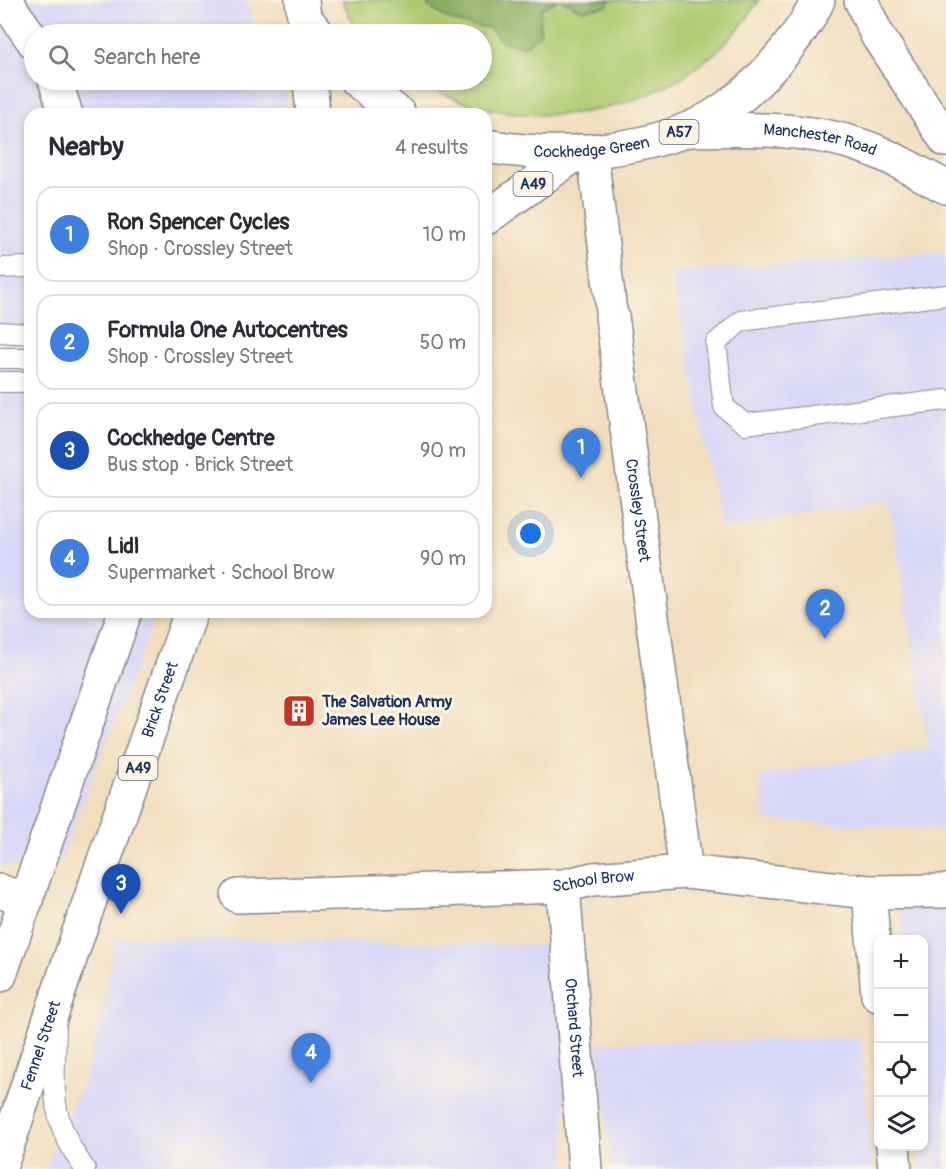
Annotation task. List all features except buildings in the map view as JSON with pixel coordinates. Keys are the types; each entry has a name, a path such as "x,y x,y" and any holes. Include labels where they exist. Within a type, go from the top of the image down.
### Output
{"main road":[{"path":"5,0 24,28"},
{"name":"Cockhedge Green","path":"492,147 521,152 586,150 631,145 685,130 735,101 778,60 813,14 818,0"},
{"path":"861,0 877,35 946,140"},
{"path":"58,90 64,108"},
{"path":"311,90 312,108"},
{"path":"369,90 391,108"},
{"name":"Manchester Road","path":"685,130 760,129 804,132 851,142 880,153 946,187"},
{"name":"A49","path":"492,214 586,150"},
{"name":"Crossley Street","path":"612,315 686,872"},
{"path":"0,975 13,896 121,618"},
{"name":"Brick Street","path":"82,923 189,618"},
{"name":"School Brow","path":"238,896 563,886 593,879 686,872 869,892 946,891"},
{"name":"Orchard Street","path":"563,886 585,1169"},
{"path":"869,892 878,989"},
{"name":"Fennel Street","path":"0,1168 82,923"},
{"path":"893,1151 895,1169"}],"street":[{"name":"Crossley Street","path":"586,150 612,315"}],"lane":[{"path":"0,268 24,267"},
{"path":"946,295 741,321 716,343 724,407 744,424 946,400"},
{"path":"0,331 24,333"},
{"path":"0,358 24,358"},
{"path":"0,382 24,382"},
{"path":"56,1000 55,1101 59,1125 68,1145 85,1169"}],"shaded area":[{"path":"0,0 245,0 256,24 24,24 24,90 283,90 289,108 24,108 24,618 155,618 58,864 0,866"},
{"path":"946,252 946,830 766,820 760,775 929,748 889,501 721,529 671,272"},
{"path":"946,907 946,1169 921,1169 919,1151 928,1151 928,935 901,935 899,909"},
{"path":"116,937 564,945 565,1169 46,1169 88,1068"},
{"path":"860,1038 873,1169 612,1169 597,1043"}],"green space":[{"path":"342,0 759,0 729,39 692,70 650,93 604,108 556,115 508,112 461,101 438,90 492,90 492,24 354,24"},
{"path":"428,0 558,0 541,9 540,34 525,46 502,42 492,30 492,24 464,24 428,6"},
{"path":"561,0 609,0 607,6 583,10"}],"place":[{"name":"Ron Spencer Cycles","path":"581,478"},
{"name":"Formula One Autocentres","path":"825,639"},
{"name":"The Salvation Army James Lee House","path":"299,711"},
{"name":"Cockhedge Centre","path":"121,914"},
{"name":"Lidl","path":"311,1083"}]}
